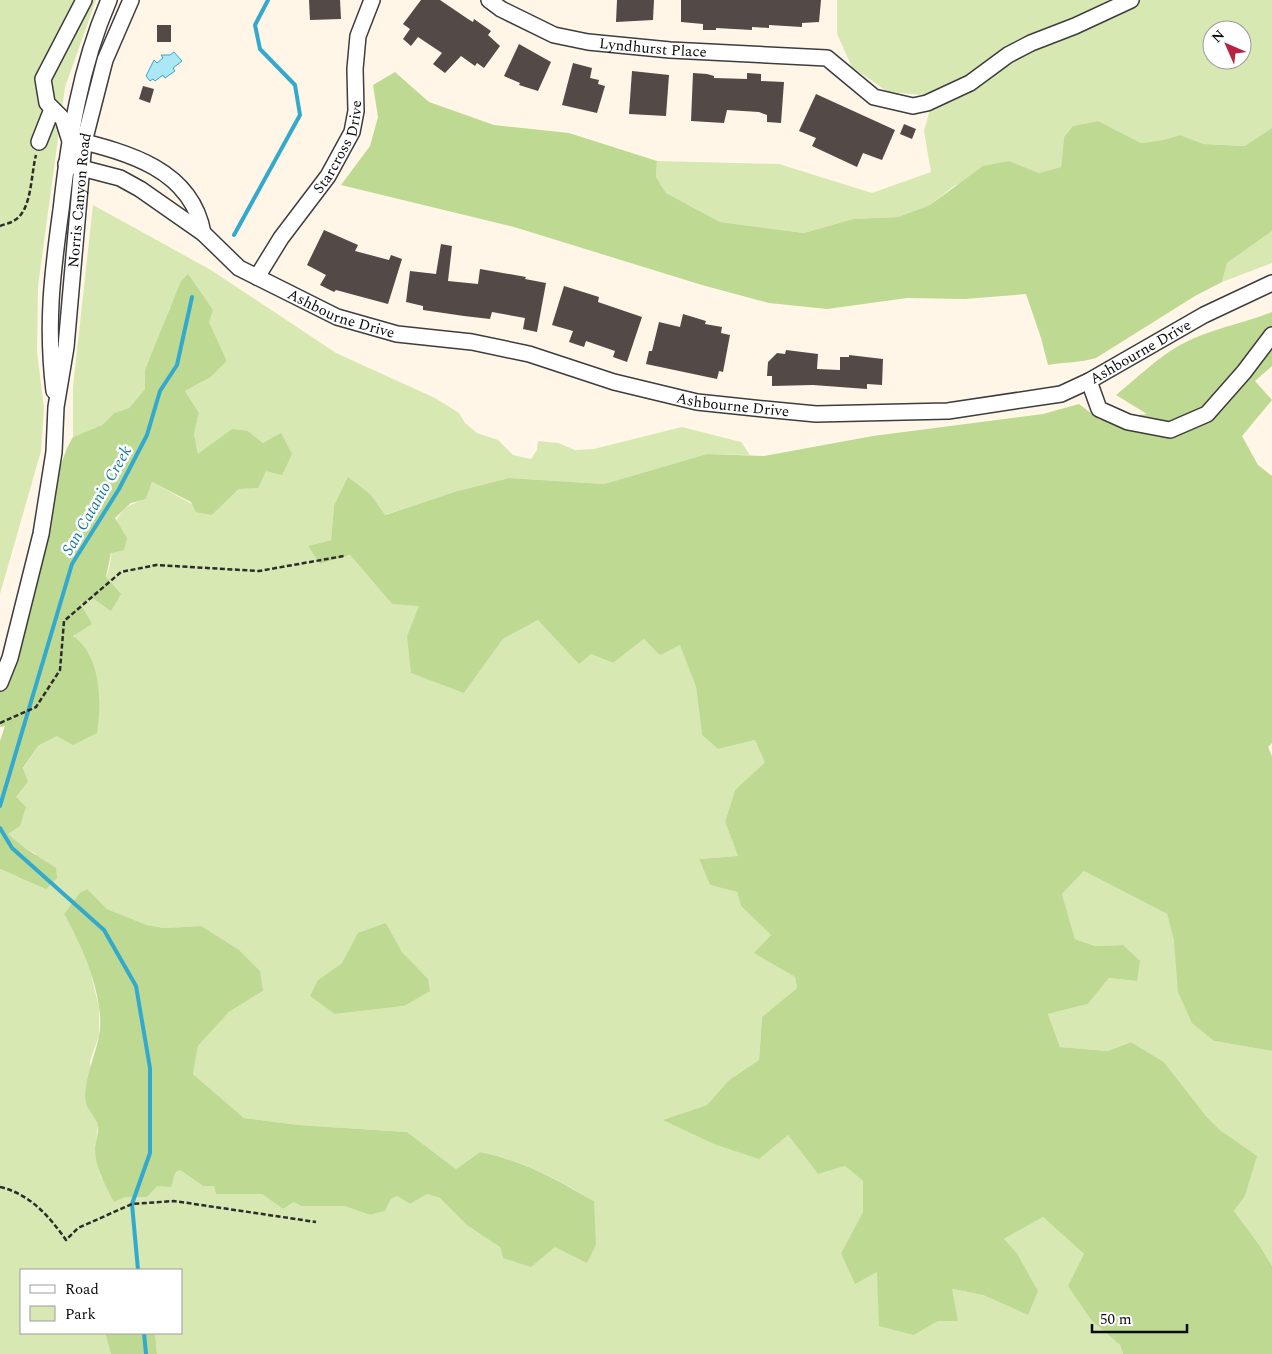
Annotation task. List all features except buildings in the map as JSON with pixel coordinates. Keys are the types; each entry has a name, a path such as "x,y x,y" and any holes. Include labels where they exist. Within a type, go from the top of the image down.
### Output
{"street":[{"path":"69,138 62,120 47,102 43,79 84,0"},
{"name":"Norris Canyon Road","path":"56,408 49,349 50,295 69,138 97,28 109,0"},
{"name":"Norris Canyon Road","path":"0,682 10,658 41,534 54,452 56,408 66,348 84,142 105,60 131,0"},
{"name":"Starcross Drive","path":"257,277 281,238 328,176 352,132 356,111 354,69 358,36 372,0"},
{"name":"Lyndhurst Place","path":"489,0 501,9 554,35 588,42 670,50 827,58 874,97 913,106 927,103 970,83 1008,55 1030,43 1075,26 1131,0"},
{"path":"39,142 52,109"},
{"name":"Ashbourne Drive","path":"69,138 144,160 173,180 200,217 203,233"},
{"name":"Ashbourne Drive","path":"66,164 120,178 140,188 203,233 226,257 257,277 346,320 396,334 472,342 529,354 614,382 698,402 816,414 948,411 1061,394 1089,381 1204,315 1272,284"},
{"path":"1089,381 1099,409 1128,422 1170,430 1207,414 1244,372 1272,335"}],"path":[{"path":"0,226 16,220 23,211 30,191 33,164 39,142"},
{"path":"0,723 36,707 60,670 64,621 122,572 156,565 259,571 344,556"},
{"path":"0,1186 28,1198 50,1216 66,1240 78,1228 132,1204 174,1201 316,1222"}],"green space":[{"path":"0,0 96,0 65,87 38,286 37,352 44,408 41,451 0,594"},
{"path":"837,0 1272,0 1272,128 1246,146 1204,144 1180,135 1141,143 1098,121 1073,126 1064,137 1061,167 1039,173 1009,161 954,186 930,205 898,217 853,219 804,233 720,222 666,193 656,177 657,161 779,164 872,193 931,172 924,131 929,113 924,95 888,92 852,67 837,34"},
{"path":"395,72 429,102 494,125 569,133 657,161 656,177 666,193 720,222 804,233 853,219 898,217 930,205 983,166 1009,161 1039,173 1061,167 1064,137 1073,126 1098,121 1141,143 1180,135 1204,144 1245,146 1272,128 1272,231 1227,263 1222,282 1195,296 1096,358 1048,365 1026,294 965,299 907,298 827,309 769,303 702,285 514,227 341,185 370,146 378,117 373,85"},
{"path":"93,205 211,270 336,353 435,398 459,413 465,423 477,433 498,440 513,455 531,459 537,450 538,441 558,443 575,450 594,449 682,427 741,442 750,455 707,454 604,484 509,478 454,492 384,515 371,495 334,506 331,540 308,546 320,564 350,555 392,604 420,605 407,636 464,693 503,639 538,620 591,654 613,663 644,639 680,644 696,687 702,735 718,749 755,740 766,761 735,790 725,822 738,856 699,859 710,885 737,892 741,906 771,935 755,953 795,977 797,988 762,1017 759,1060 729,1080 707,1105 664,1120 788,1135 818,1174 845,1166 863,1181 863,1212 841,1253 877,1271 914,1335 938,1321 952,1289 983,1295 1028,1315 1016,1252 1004,1239 1043,1217 1084,1254 1092,1321 1120,1345 1123,1354 157,1354 155,1334 182,1334 182,1269 20,1269 20,1334 105,1334 111,1354 0,1354 0,869 18,877 36,854 25,848 8,834 16,797 28,782 23,769 38,746 57,736 80,603 94,599 106,578 110,565 116,521 122,512 131,505 146,499 152,482 212,515 239,489 263,443 248,431 198,454 194,434 199,413 185,391 211,377 227,361 209,322 170,307 159,340 145,370 145,389 129,408 114,413 102,425 73,437 73,387","holes":["86,889 107,909 147,925 164,928 201,926 263,991 229,1012 198,1046 193,1074 244,1118 299,1125 407,1132 456,1169 480,1152 526,1165 594,1201 503,1258 500,1247 440,1198 427,1194 410,1204 397,1196 391,1199 385,1211 370,1215 344,1206 301,1206 294,1202 283,1209 262,1194 216,1194 214,1186 203,1186 180,1170 156,1186 147,1197 125,1197 101,1178 95,1150 98,1125 90,1061 99,1036 99,1007 90,970 75,932 64,914","386,923 402,952 428,979 404,1006 335,1014 318,980 342,963"]},
{"path":"1272,231 1272,263 1222,282 1227,263"},
{"path":"188,274 213,310 209,322 227,361 211,377 185,391 199,413 194,434 198,454 232,429 248,431 263,443 281,433 292,454 282,475 266,471 258,488 239,489 212,515 196,512 191,502 152,482 146,499 131,503 115,518 127,538 124,550 111,553 106,577 121,594 111,611 94,599 80,603 92,624 73,636 82,644 94,667 99,694 97,733 73,745 57,736 38,746 23,768 28,782 16,797 26,807 20,826 8,834 25,848 56,868 57,878 46,889 0,869 0,741 5,726 0,727 0,691 5,691 17,662 46,546 57,475 67,448 73,437 102,425 114,413 129,408 145,389 145,370 181,281"},
{"path":"1272,312 1272,366 1255,381 1272,400 1242,436 1258,465 1272,476 1272,743 1268,747 1272,756 1272,1051 1214,1041 1192,1023 1178,992 1174,941 1167,914 1084,871 1062,894 1075,939 1095,946 1123,945 1140,961 1137,981 1109,978 1088,1004 1048,1014 1060,1047 1108,1051 1131,1042 1164,1062 1206,1116 1220,1130 1257,1156 1245,1196 1234,1211 1272,1266 1272,1354 1123,1354 1120,1345 1092,1321 1068,1286 1084,1254 1043,1217 1004,1239 1016,1252 1038,1291 1028,1315 983,1295 952,1289 958,1321 938,1321 914,1335 879,1326 877,1272 855,1284 841,1253 863,1212 863,1181 845,1166 818,1174 788,1135 759,1159 714,1144 663,1120 707,1105 729,1080 759,1060 762,1017 797,988 795,977 754,953 771,935 741,906 737,892 710,885 699,859 738,856 725,822 735,790 765,762 755,740 718,749 702,735 696,687 680,645 660,655 644,639 613,663 591,654 579,664 538,620 503,639 464,693 411,673 407,636 419,606 392,604 350,555 320,564 308,546 331,540 334,506 348,477 371,495 385,515 454,492 509,478 604,484 707,454 764,456 873,436 1043,414 1079,404 1100,420 1147,414 1116,395 1171,350 1191,339"},
{"path":"1084,871 1167,914 1174,941 1214,1041 1272,1051 1272,1266 1234,1211 1245,1196 1256,1156 1220,1130 1206,1116 1164,1062 1131,1042 1108,1051 1060,1047 1048,1014 1088,1004 1109,978 1137,981 1123,945 1095,946 1075,939 1062,894"},
{"path":"87,889 107,909 147,925 164,928 201,926 239,950 260,971 263,991 229,1012 198,1046 193,1074 244,1118 299,1125 407,1132 456,1169 480,1152 526,1166 553,1178 594,1201 596,1245 587,1263 555,1247 531,1267 503,1258 500,1247 467,1225 440,1198 427,1194 410,1204 397,1196 391,1199 385,1211 370,1215 344,1206 301,1206 294,1202 283,1209 262,1194 216,1194 214,1186 203,1186 180,1170 175,1173 171,1187 157,1186 147,1197 125,1197 114,1202 101,1177 95,1156 98,1126 87,1106 85,1096 99,1036 99,1006 96,990 85,957 64,914 80,893"},
{"path":"386,923 402,952 428,979 430,991 404,1006 335,1014 310,996 318,980 342,963 358,933"},
{"path":"105,1334 155,1334 157,1354 111,1354"}],"water":[{"path":"174,52 182,61 173,68 175,71 165,78 163,75 155,81 153,79 150,81 146,76 154,60 157,63 163,58 161,55 170,55"}],"waterway":[{"name":"San Catanio Creek","path":"234,235 300,115 295,85 260,49 255,25 268,0"},
{"name":"San Catanio Creek","path":"0,806 72,564 119,489 147,435 160,391 177,365 192,297"},
{"name":"San Catanio Creek","path":"0,828 12,848 104,930 136,986 150,1068 150,1153 132,1204 138,1269"},
{"name":"San Catanio Creek","path":"144,1334 146,1354"}]}
